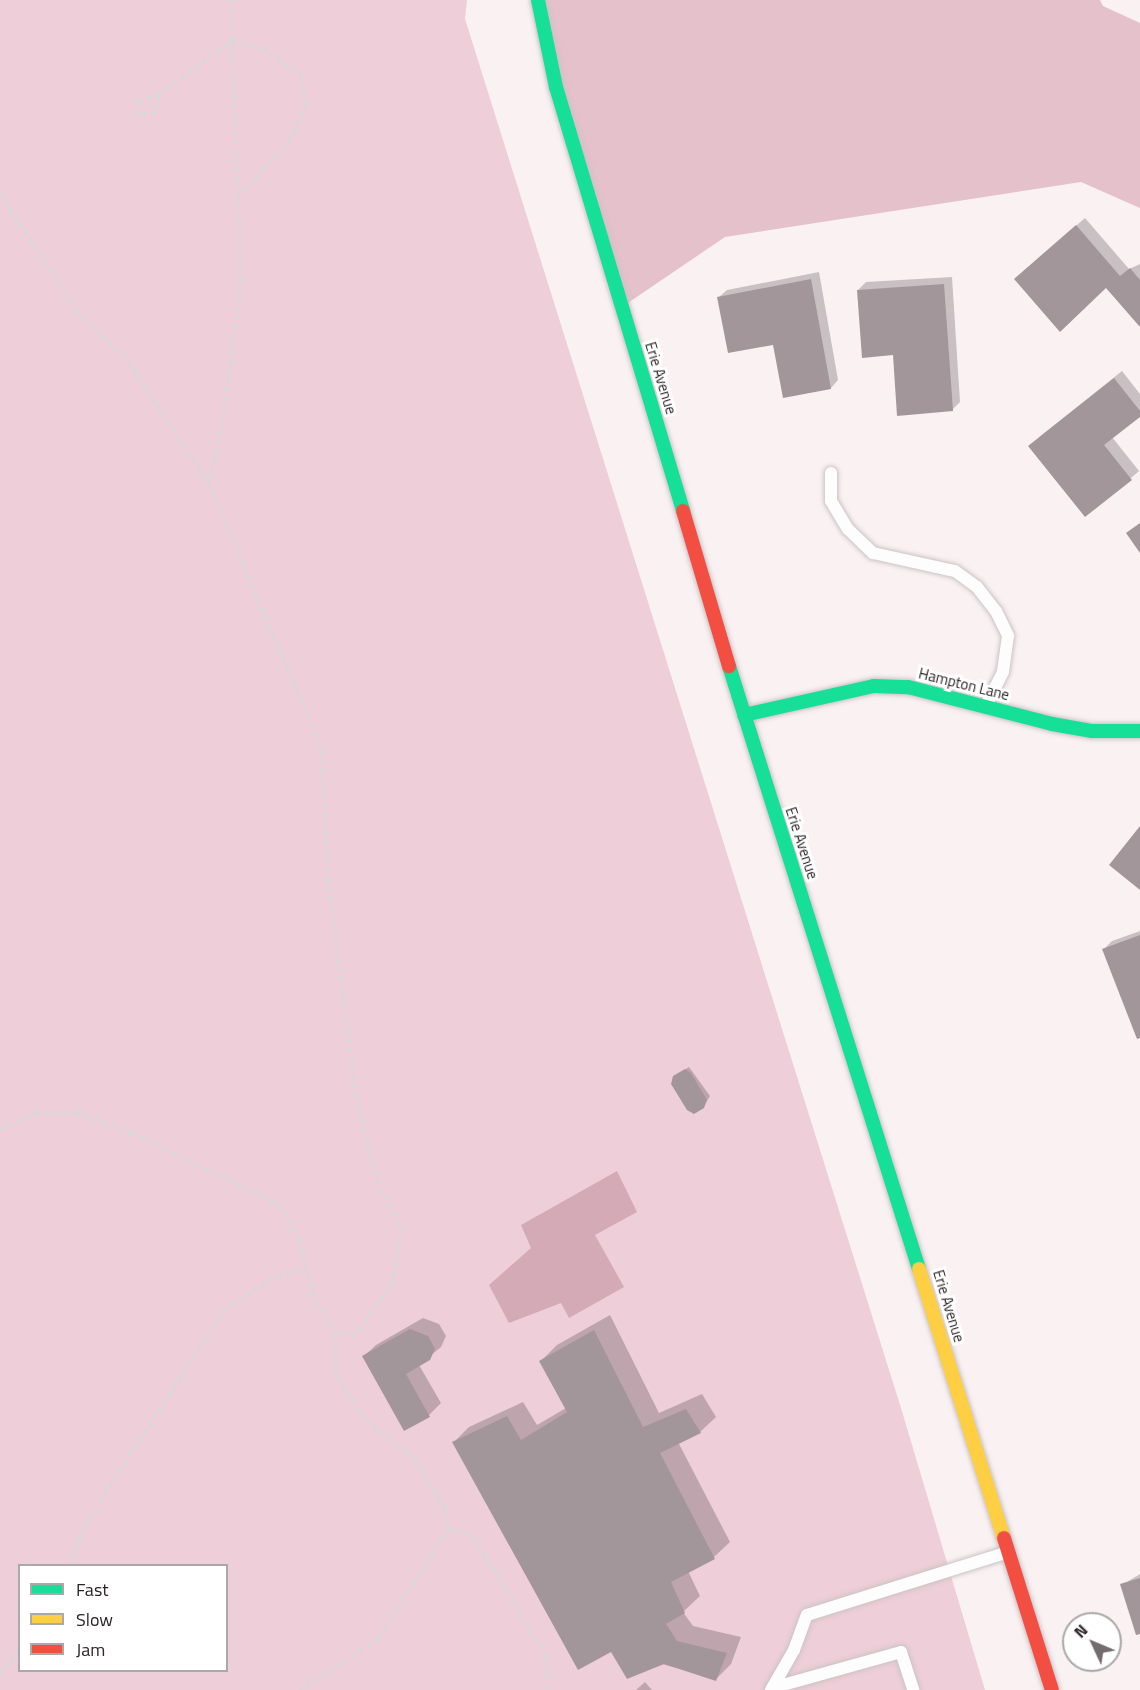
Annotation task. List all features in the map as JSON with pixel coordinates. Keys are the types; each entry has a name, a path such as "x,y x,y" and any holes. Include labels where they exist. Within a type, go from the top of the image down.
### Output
{"street":[{"name":"Erie Avenue","path":"538,0 556,87 744,714 1052,1690"},
{"name":"Hampton Lane","path":"744,714 874,686 908,687 1092,731 1140,731"}],"lane":[{"path":"831,473 831,501 848,529 873,553 955,571 978,587 996,611 1008,636 1003,672 985,707"},
{"path":"772,1689 795,1650 807,1615 1008,1551"},
{"path":"772,1689 901,1652 913,1690"}],"path":[{"path":"209,484 222,422 241,280 232,0"},
{"path":"159,95 155,113 136,115 138,101 159,95 232,41"},
{"path":"232,41 261,48 300,74 306,104 289,142 237,197"},
{"path":"0,193 76,311 128,361 209,484 322,750 328,878 355,1093 377,1180 401,1228 393,1282 357,1333 334,1333"},
{"path":"0,1129 36,1113 77,1113 132,1133 279,1205 299,1239 312,1293 334,1333 337,1377 366,1421 414,1458 445,1509 448,1528 378,1639 300,1690"},
{"path":"71,1564 81,1534 119,1471 224,1311 269,1280 306,1268"},
{"path":"448,1528 474,1537 547,1657 548,1690"},
{"path":"0,1675 18,1651"}],"shaded area":[{"path":"0,0 467,0 465,19 901,1408 985,1690 0,1690"},
{"path":"538,0 1100,0 1103,6 1140,23 1140,208 1081,182 725,237 622,307"},
{"path":"617,1171 637,1212 595,1235 624,1287 569,1318 561,1303 509,1323 489,1285 531,1248 521,1225"}],"building":[{"path":"1076,225 1120,276 1130,268 1140,280 1140,327 1106,288 1060,332 1014,279"},
{"path":"811,279 831,389 783,398 773,345 728,353 717,297"},
{"path":"944,284 953,411 897,416 893,355 862,358 857,290"},
{"path":"1114,378 1140,411 1140,417 1104,445 1132,480 1085,517 1028,446"},
{"path":"1140,523 1140,553 1126,533"},
{"path":"1140,826 1140,890 1109,865"},
{"path":"1140,935 1140,1038 1137,1039 1102,949"},
{"path":"685,1069 691,1073 707,1100 704,1108 694,1114 687,1110 671,1084 673,1076"},
{"path":"410,1329 428,1336 435,1349 430,1360 406,1374 430,1417 404,1431 362,1356"},
{"path":"594,1330 643,1427 686,1409 701,1433 660,1453 715,1559 671,1582 685,1613 666,1624 677,1641 727,1653 716,1681 664,1664 627,1679 611,1652 578,1670 452,1442 507,1416 521,1440 567,1412 539,1361"},
{"path":"1140,1578 1140,1634 1136,1635 1120,1584"}],"traffic: fast":[{"path":"538,0 556,87 683,511"},
{"path":"729,666 919,1269"},
{"path":"744,715 874,686 908,687 1052,724 1092,731 1140,731"}],"traffic: slow":[{"path":"919,1269 1004,1538"}],"traffic: jam":[{"path":"683,511 729,666"},
{"path":"1004,1538 1052,1690"}]}
